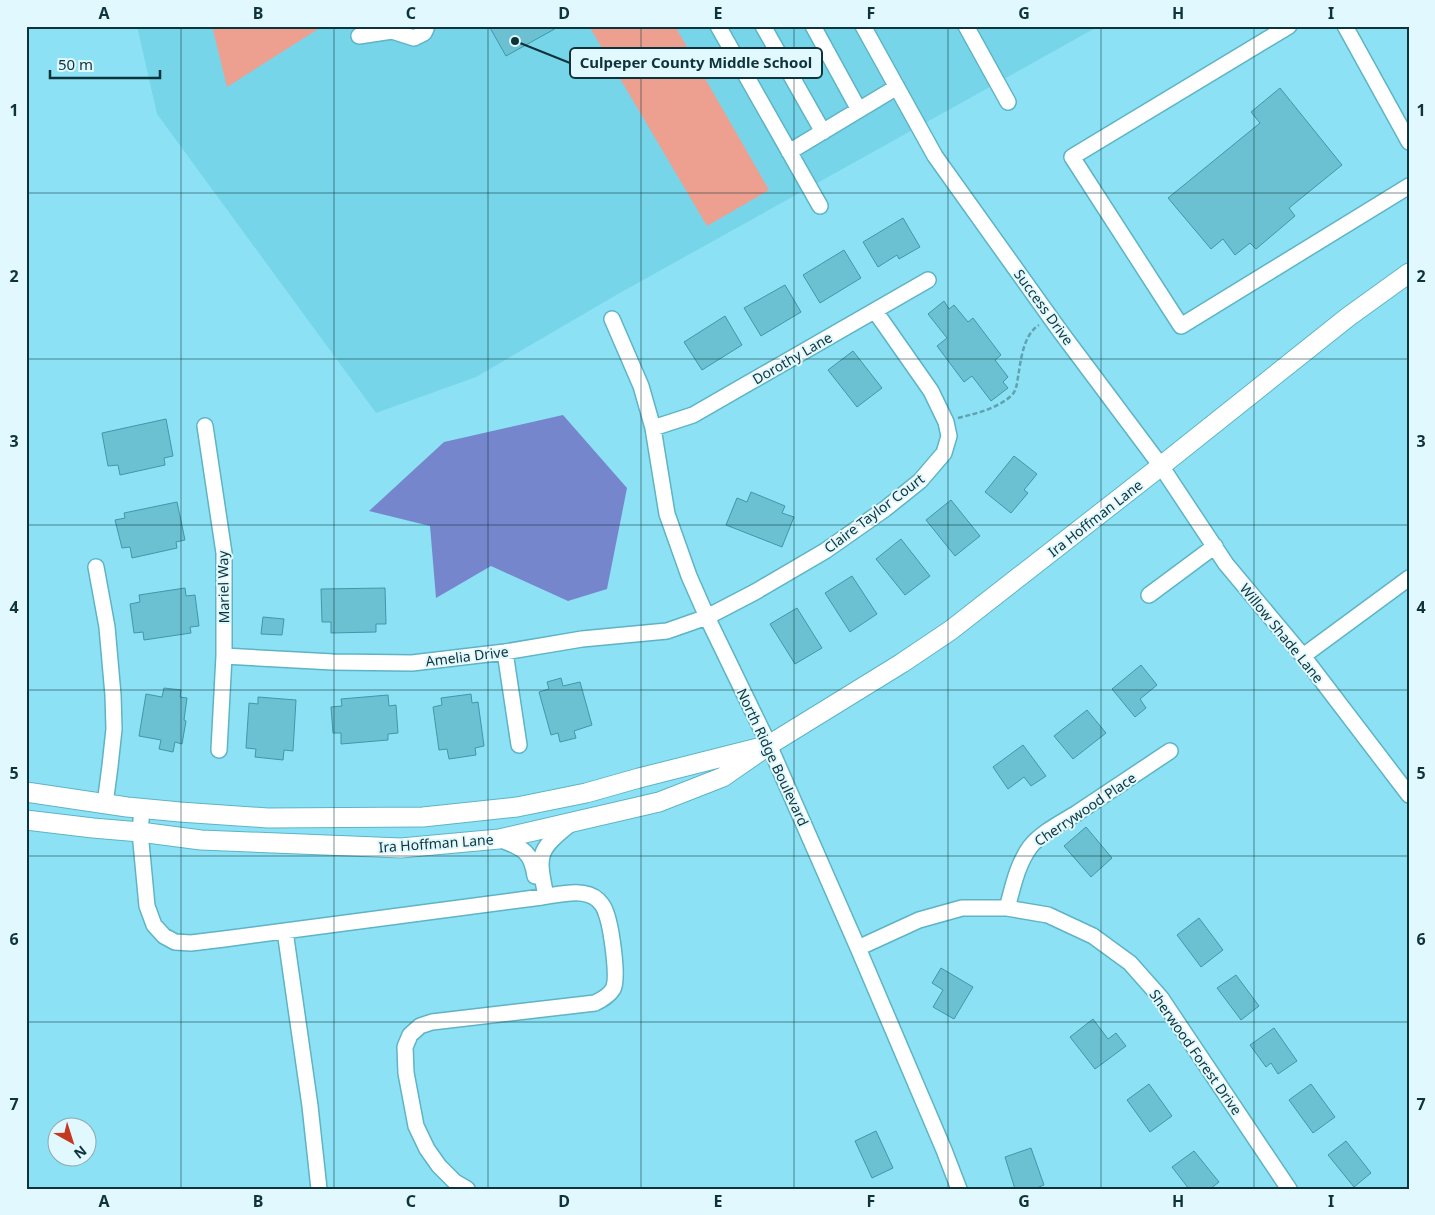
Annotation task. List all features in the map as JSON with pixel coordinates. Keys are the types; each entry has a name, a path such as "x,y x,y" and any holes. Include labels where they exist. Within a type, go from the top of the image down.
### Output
{"main road":[{"name":"Ira Hoffman Lane","path":"26,820 201,840 401,848 499,839 659,802 723,777 769,745 902,663 951,630 1355,312 1409,273"},
{"name":"Ira Hoffman Lane","path":"26,792 142,809 268,818 422,817 517,807 586,793 769,745"}],"street":[{"path":"375,26 359,36 392,31 414,38 424,33 426,29 424,26"},
{"path":"718,26 820,206"},
{"path":"763,26 823,132"},
{"path":"813,26 859,110"},
{"name":"Success Drive","path":"864,26 935,156 1161,466"},
{"path":"966,26 1008,102"},
{"path":"1289,26 1072,158 1181,326 1409,186"},
{"path":"1345,26 1409,142"},
{"path":"789,152 897,88"},
{"name":"Dorothy Lane","path":"653,428 693,415 928,280"},
{"name":"Claire Taylor Court","path":"707,617 825,552 920,481 944,453 949,436 946,422 931,392 875,311"},
{"name":"North Ridge Boulevard","path":"612,318 641,386 653,428 667,514 689,576 769,745 858,948 941,1142 959,1189"},
{"name":"Mariel Way","path":"205,426 224,553 224,656 219,750"},
{"name":"Willow Shade Lane","path":"1161,466 1226,564 1303,656 1409,796"},
{"path":"1149,595 1215,546"},
{"path":"96,567 107,627 114,694 113,738 105,804"},
{"path":"1303,656 1409,578"},
{"name":"Amelia Drive","path":"224,656 333,662 412,663 505,652 582,639 667,631 707,617"},
{"path":"505,652 519,745"},
{"name":"Cherrywood Place","path":"1007,908 1018,870 1032,844 1050,830 1170,751"},
{"path":"142,809 140,832 148,906 154,925 164,936 175,942 191,943 579,893 588,894 598,899 606,911 610,924 616,976 613,989 606,997 595,1003 432,1022 420,1026 410,1036 405,1047 406,1073 416,1126 427,1149 439,1166 455,1182 467,1189"},
{"path":"542,897 541,859 544,848 570,822"},
{"path":"499,839 525,851 531,858 542,897"},
{"name":"Sherwood Forest Drive","path":"858,948 919,920 962,908 1007,908 1048,915 1093,936 1130,963 1161,998 1289,1189"},
{"path":"285,931 310,1106 319,1189"}],"path":[{"path":"946,422 994,408 1013,394 1017,386 1024,347 1033,328 1051,317"}],"shaded area":[{"path":"137,26 1099,26 618,294 476,377 376,413 157,114"},
{"path":"212,26 323,26 227,87"},
{"path":"589,26 675,26 769,190 707,226"},
{"path":"563,415 627,488 607,589 568,601 491,566 436,598 430,526 369,511 444,442"}],"building":[{"path":"489,26 560,26 506,56"},
{"path":"1280,88 1342,165 1289,208 1295,216 1256,249 1250,243 1235,255 1223,239 1211,249 1168,198 1260,123 1251,112"},
{"path":"903,218 920,247 899,259 897,255 878,267 863,242"},
{"path":"844,250 861,278 820,303 803,275"},
{"path":"785,285 801,312 761,336 744,308"},
{"path":"944,301 949,309 954,305 968,322 973,318 1001,355 995,360 1008,377 1003,382 1008,388 991,401 972,376 964,382 937,346 947,338 928,314"},
{"path":"725,316 742,345 702,370 684,342"},
{"path":"853,351 882,388 857,407 828,370"},
{"path":"166,419 173,456 164,458 165,465 120,475 118,465 108,466 102,433"},
{"path":"1014,456 1037,474 1024,490 1028,493 1011,513 985,492"},
{"path":"751,492 785,506 782,513 794,517 782,547 726,525 737,498 747,502"},
{"path":"951,500 980,536 955,556 926,520"},
{"path":"177,502 185,540 176,542 177,548 132,558 130,547 122,548 115,520 125,518 124,513"},
{"path":"901,539 930,576 905,595 876,559"},
{"path":"852,576 877,614 850,632 825,593"},
{"path":"185,588 186,596 195,595 199,626 190,627 191,633 144,640 143,632 134,633 130,604 140,602 139,595"},
{"path":"385,588 386,624 376,624 376,632 331,633 331,622 322,622 321,589"},
{"path":"797,608 822,648 795,664 770,624"},
{"path":"263,617 284,619 282,635 261,634"},
{"path":"1141,665 1157,685 1140,699 1146,708 1135,717 1112,689"},
{"path":"561,678 563,686 580,682 592,725 574,731 576,738 560,742 558,733 551,735 539,692 549,689 547,682"},
{"path":"164,688 181,690 180,697 187,698 182,744 175,742 173,752 159,749 161,740 139,736 146,694 162,697"},
{"path":"471,694 472,703 478,702 484,746 475,748 476,755 449,759 447,749 439,750 433,707 442,705 441,698"},
{"path":"388,695 389,706 396,705 398,733 388,734 388,740 341,744 341,733 333,733 331,707 342,706 341,699"},
{"path":"258,697 296,700 293,751 284,750 283,760 255,757 256,749 246,748 249,703 258,704"},
{"path":"1087,710 1106,733 1073,759 1054,736"},
{"path":"1023,745 1046,776 1031,786 1024,777 1008,789 993,767"},
{"path":"1086,827 1112,858 1091,877 1064,846"},
{"path":"1199,918 1223,950 1201,967 1177,935"},
{"path":"941,968 973,987 954,1019 933,1007 943,990 932,983"},
{"path":"1236,975 1259,1006 1241,1020 1217,988"},
{"path":"1093,1019 1108,1039 1116,1033 1126,1046 1095,1069 1070,1037"},
{"path":"1274,1028 1297,1061 1278,1074 1271,1063 1266,1067 1250,1045"},
{"path":"1149,1084 1172,1116 1150,1132 1127,1100"},
{"path":"1311,1084 1335,1117 1313,1133 1289,1100"},
{"path":"876,1131 893,1168 872,1178 855,1141"},
{"path":"1346,1141 1371,1173 1354,1187 1328,1155"},
{"path":"1031,1148 1044,1185 1034,1189 1015,1189 1005,1157"},
{"path":"1194,1151 1219,1182 1210,1189 1189,1189 1172,1167"}],"place":[{"name":"Culpeper County Middle School","path":"515,41"}]}
